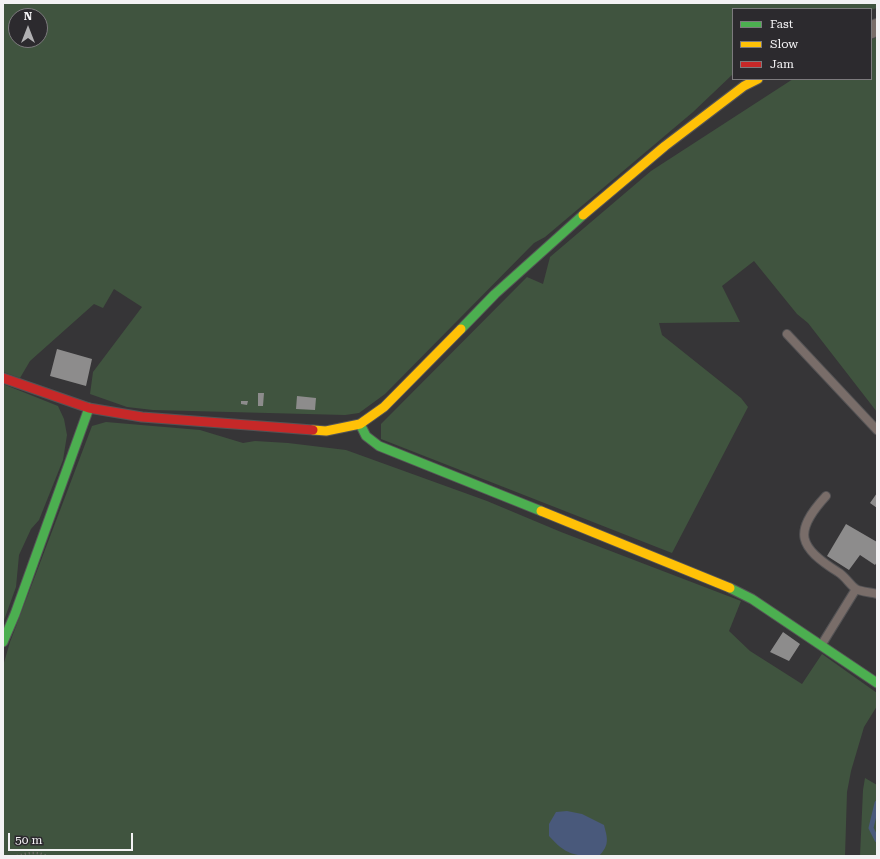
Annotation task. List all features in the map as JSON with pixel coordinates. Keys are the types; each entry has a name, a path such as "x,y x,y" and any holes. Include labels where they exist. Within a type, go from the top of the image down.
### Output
{"street":[{"path":"3,378 89,408 142,417 253,427 326,430 360,424 384,407 441,351 495,294 583,215 665,146 744,86 756,80"},
{"path":"3,642 15,614 89,408"},
{"path":"360,424 366,436 379,446 711,579 752,599 822,644 877,683"}],"lane":[{"path":"787,334 877,430"},
{"path":"826,496 816,508 804,528 804,538 808,548 817,558 845,577 856,589 877,594"},
{"path":"822,644 856,589"}],"path":[{"path":"18,856 29,853 43,854 47,856"}],"green space":[{"path":"3,3 877,3 877,8 872,10 872,8 732,8 732,75 693,112 545,237 534,243 385,394 359,413 345,415 153,410 127,407 90,394 93,372 142,307 114,289 103,308 94,304 30,361 20,378 3,372"},
{"path":"877,37 877,412 808,323 797,314 754,261 722,286 740,322 659,323 662,335 741,398 748,407 672,553 381,439 381,424 527,277 543,284 550,257 651,171 791,80 872,80 872,40"},
{"path":"3,384 58,406 64,419 67,435 63,460 39,520 31,529 19,555 16,587 3,623"},
{"path":"106,422 200,430 243,443 255,441 288,443 346,450 487,501 561,532 741,601 729,631 750,651 802,684 822,654 877,693 877,706 864,727 851,771 847,792 845,856 3,856 3,666 10,642 92,426"},
{"path":"865,778 877,785 877,856 860,856 863,790"}],"water":[{"path":"567,811 582,814 604,825 607,842 605,849 599,856 583,856 566,851 549,836 549,824 556,812"}],"building":[{"path":"57,349 92,359 86,386 50,376"},
{"path":"258,393 264,393 263,406 258,406"},
{"path":"297,396 316,398 315,410 296,409"},
{"path":"241,401 248,401 247,405 241,404"},
{"path":"877,493 877,508 870,503"},
{"path":"846,524 877,542 877,562 875,565 860,555 849,570 827,556"},
{"path":"783,632 800,644 789,661 770,652"}],"waterway":[{"path":"877,803 871,828 877,840"}],"traffic: fast":[{"path":"461,329 495,294 583,215"},
{"path":"3,642 15,614 89,408"},
{"path":"360,424 366,436 379,446 541,511"},
{"path":"730,588 752,599 877,683"}],"traffic: slow":[{"path":"583,215 665,146 744,86 756,80"},
{"path":"313,430 326,431 360,424 384,407 461,329"},
{"path":"541,511 730,588"}],"traffic: jam":[{"path":"3,378 89,408 142,417 313,430"}]}
